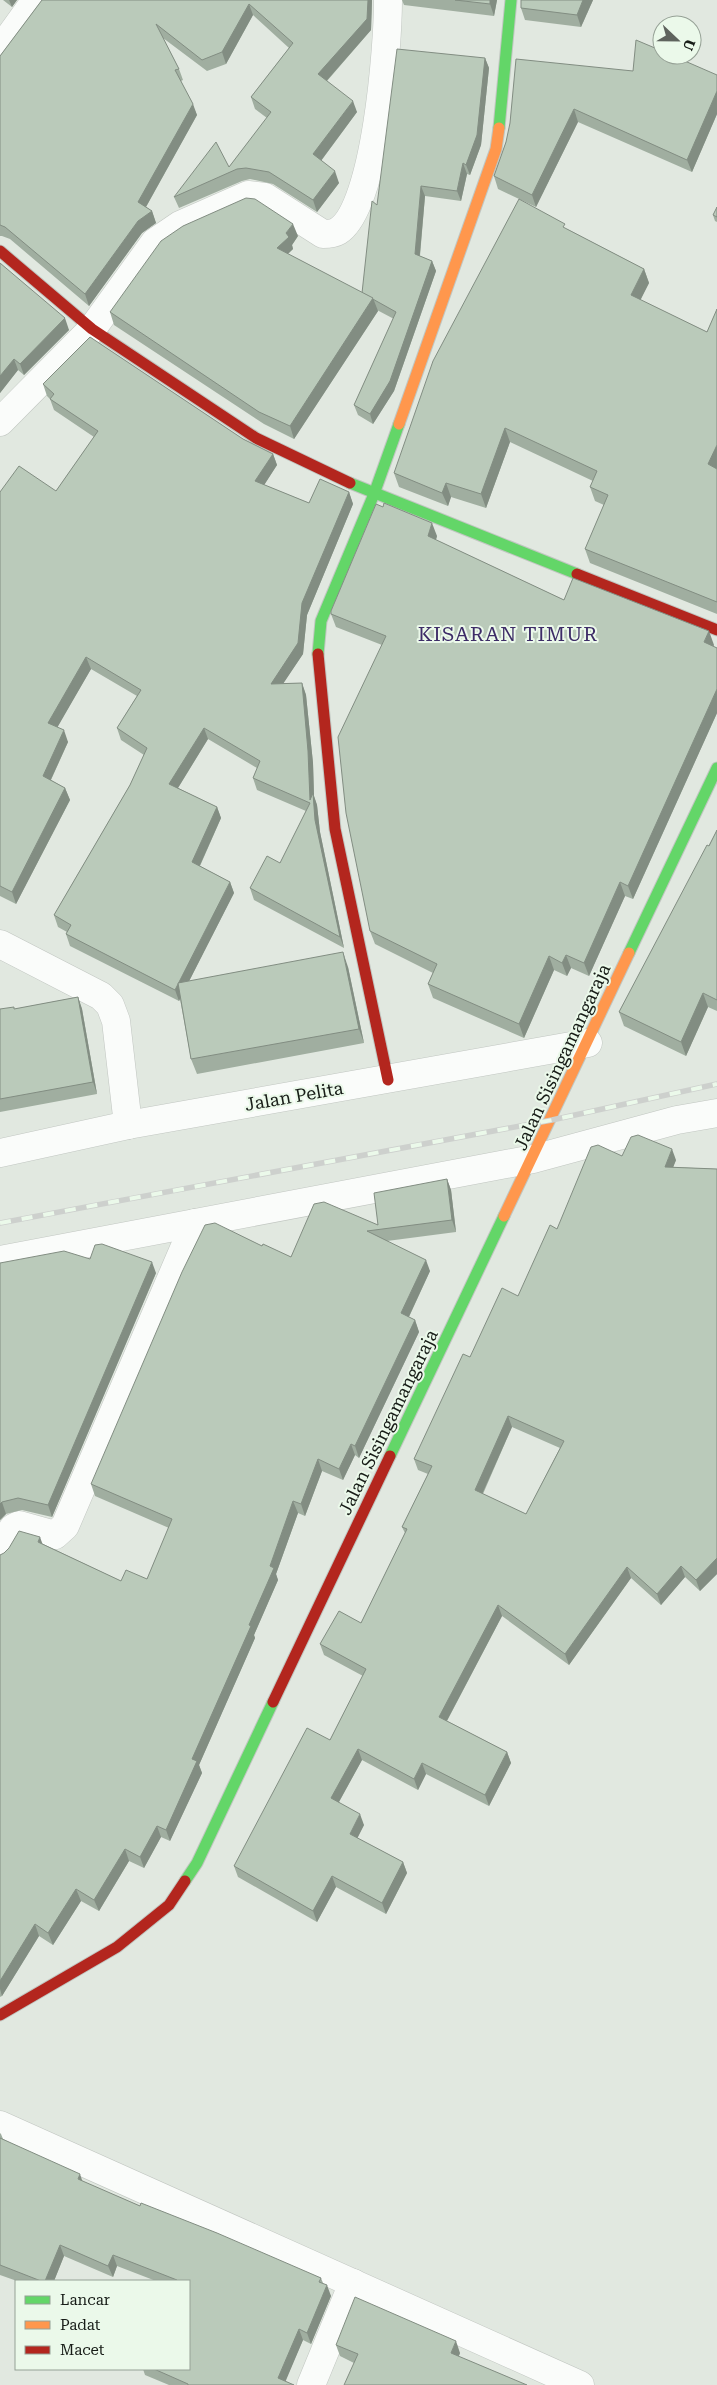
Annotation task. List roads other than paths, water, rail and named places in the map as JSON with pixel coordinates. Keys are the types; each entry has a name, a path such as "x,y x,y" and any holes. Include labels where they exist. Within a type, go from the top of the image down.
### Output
{"street":[{"path":"0,50 36,0"},
{"path":"0,422 92,328 155,242 180,225 248,195 265,197 323,234 339,231 360,197 368,174 381,97 388,0"},
{"path":"388,1080 336,829 318,657 321,621 374,494 496,149 500,133 511,0"},
{"path":"0,251 92,328 256,438 374,494 717,630"},
{"name":"Jalan Sisingamangaraja","path":"0,2015 116,1947 169,1905 197,1862 533,1159 717,768"},
{"path":"0,944 101,996 110,1005 116,1021 128,1125"},
{"name":"Jalan Pelita","path":"0,1153 128,1125 588,1043"},
{"path":"0,1260 533,1159 677,1120 717,1113"},
{"path":"0,1552 13,1528 19,1525 56,1535 64,1526 195,1223"},
{"path":"0,2125 580,2385"},
{"path":"311,2385 353,2282"}],"railway":[{"path":"0,1223 552,1120 717,1084"}],"district":[{"name":"KISARAN TIMUR","path":"508,634"}]}
